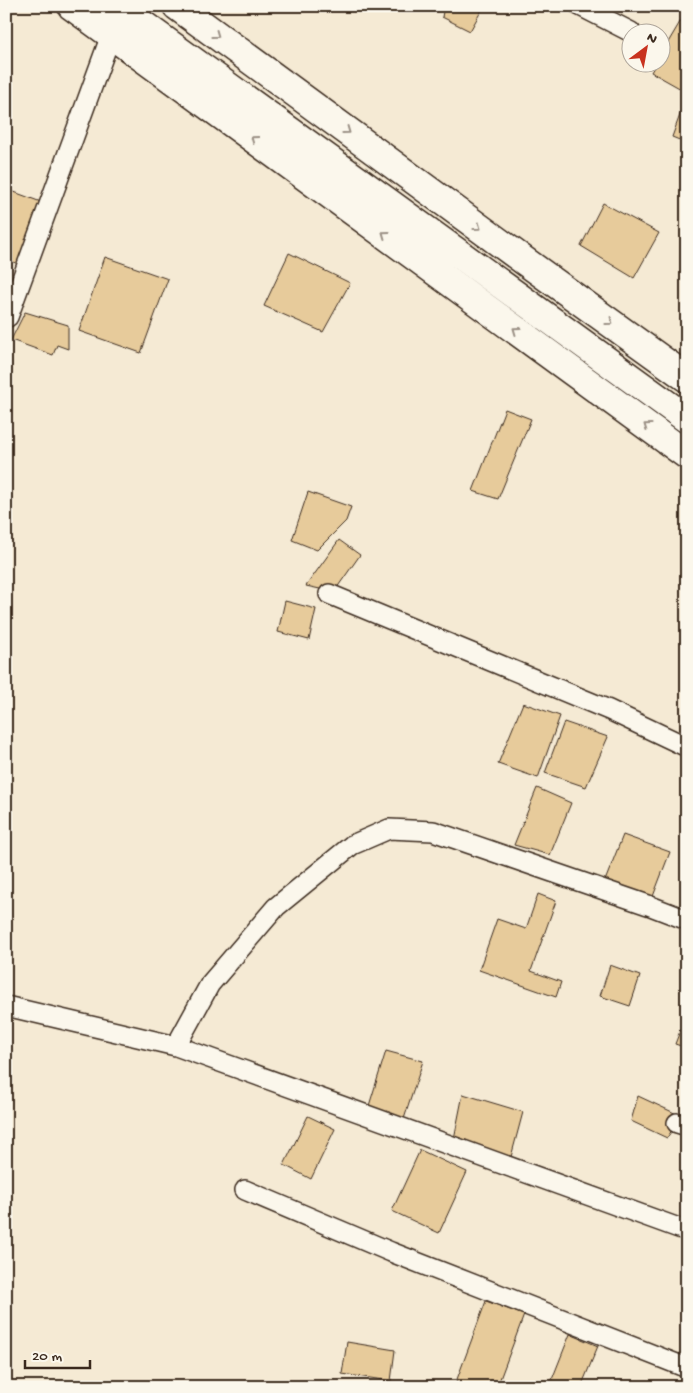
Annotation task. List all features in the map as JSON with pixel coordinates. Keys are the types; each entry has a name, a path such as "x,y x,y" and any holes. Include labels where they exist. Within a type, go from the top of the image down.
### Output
{"main road":[{"path":"72,6 687,455"},
{"path":"117,6 687,418"},
{"path":"177,6 687,378"}],"street":[{"path":"580,6 620,26"},
{"path":"8,317 111,35"},
{"path":"328,594 609,710 687,747"},
{"path":"176,1046 210,984 276,907 352,845 389,829 434,831 687,920"},
{"path":"6,1006 176,1046 687,1231"},
{"path":"245,1190 391,1252 687,1368"}],"building":[{"path":"444,6 484,6 470,31 442,17"},
{"path":"591,6 616,6 610,17"},
{"path":"683,17 687,19 687,83 683,90 651,72 670,72 670,39"},
{"path":"685,101 687,102 687,143 672,137"},
{"path":"6,189 41,202 18,264 6,259"},
{"path":"603,203 659,233 634,278 581,246"},
{"path":"289,253 350,283 323,332 264,306"},
{"path":"105,257 168,279 141,353 79,331"},
{"path":"25,312 68,325 68,349 57,345 53,355 11,340"},
{"path":"505,409 531,419 498,499 473,491"},
{"path":"308,492 351,507 346,521 317,550 292,540"},
{"path":"339,540 360,555 334,592 306,586"},
{"path":"285,601 316,609 309,640 278,632"},
{"path":"523,703 560,716 538,778 498,764"},
{"path":"564,722 608,737 586,787 545,773"},
{"path":"537,788 571,803 550,855 514,845"},
{"path":"623,835 670,852 652,899 605,881"},
{"path":"538,894 556,901 531,971 561,982 556,997 479,970 497,919 526,929"},
{"path":"610,965 640,976 630,1006 600,996"},
{"path":"687,1013 687,1048 675,1044"},
{"path":"386,1051 423,1061 403,1122 368,1109"},
{"path":"463,1094 523,1112 511,1157 454,1139"},
{"path":"638,1096 681,1116 667,1138 631,1121"},
{"path":"308,1116 335,1129 311,1179 284,1165"},
{"path":"420,1150 467,1172 439,1233 392,1211"},
{"path":"486,1301 524,1315 497,1387 470,1387 456,1382"},
{"path":"570,1334 598,1346 581,1387 549,1387"},
{"path":"347,1342 395,1350 391,1381 342,1374"}]}
